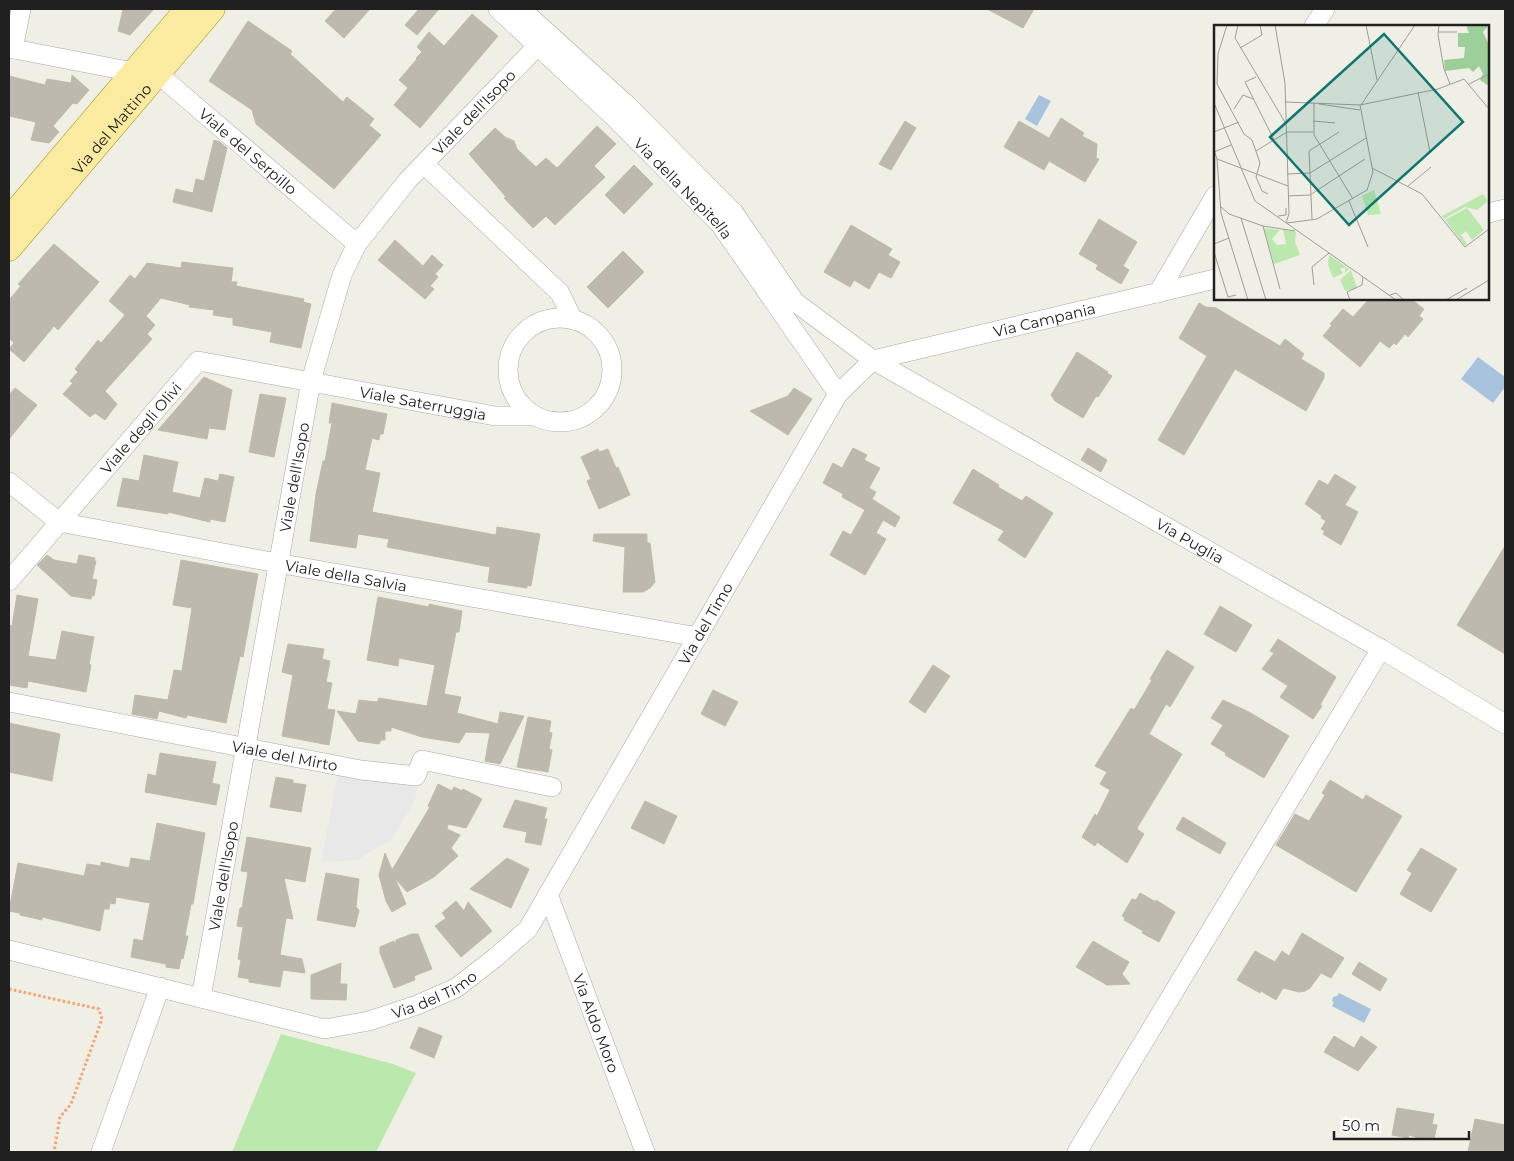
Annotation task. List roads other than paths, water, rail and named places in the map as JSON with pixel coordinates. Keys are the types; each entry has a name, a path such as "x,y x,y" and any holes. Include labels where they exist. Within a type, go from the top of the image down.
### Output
{"main road":[{"name":"Via del Mattino","path":"9,249 40,197 133,72 202,10"},
{"name":"Via del Mattino","path":"9,219 40,197 158,74 202,10"}],"street":[{"path":"21,9 11,49 133,72 158,74"},
{"name":"Via della Nepitella","path":"498,9 544,40 627,105 734,213 795,302 873,360"},
{"name":"Via della Nepitella","path":"521,9 544,40 616,119 720,224 838,394"},
{"path":"1315,25 1325,9"},
{"name":"Viale dell'Isopo","path":"201,998 277,563 311,381 342,275 357,244 408,180 544,40"},
{"name":"Viale del Serpillo","path":"158,74 357,244"},
{"path":"424,164 560,293 574,320"},
{"path":"1158,293 1214,198"},
{"path":"1489,213 1505,209"},
{"name":"Via Campania","path":"873,360 1214,279"},
{"name":"Viale Saterruggia","path":"311,381 495,416 536,416 553,421 570,421 586,415 600,404 608,389 612,372 610,355 602,339 589,327 574,320 557,318 540,322 526,330 515,343 509,359 508,376 513,392 523,406 536,416"},
{"name":"Via del Timo","path":"201,998 325,1029 369,1021 456,988 496,957 528,928 838,394 873,360"},
{"name":"Via Puglia","path":"873,360 1381,649 1505,724"},
{"name":"Viale degli Olivi","path":"9,581 198,361 311,381"},
{"name":"Viale della Salvia","path":"9,482 59,522 277,563 698,637"},
{"path":"1077,1152 1381,649"},
{"name":"Viale del Mirto","path":"9,702 361,770 416,776 422,760 552,787"},
{"name":"Via Aldo Moro","path":"548,894 645,1152"},
{"path":"9,950 201,998"},
{"path":"101,1152 160,987"}],"water":[{"path":"1039,95 1051,101 1037,126 1025,119"},
{"path":"1478,357 1505,377 1505,387 1493,403 1461,379"},
{"path":"1339,993 1371,1009 1364,1023 1332,1006 1334,1002 1332,1001 1333,997"}]}
